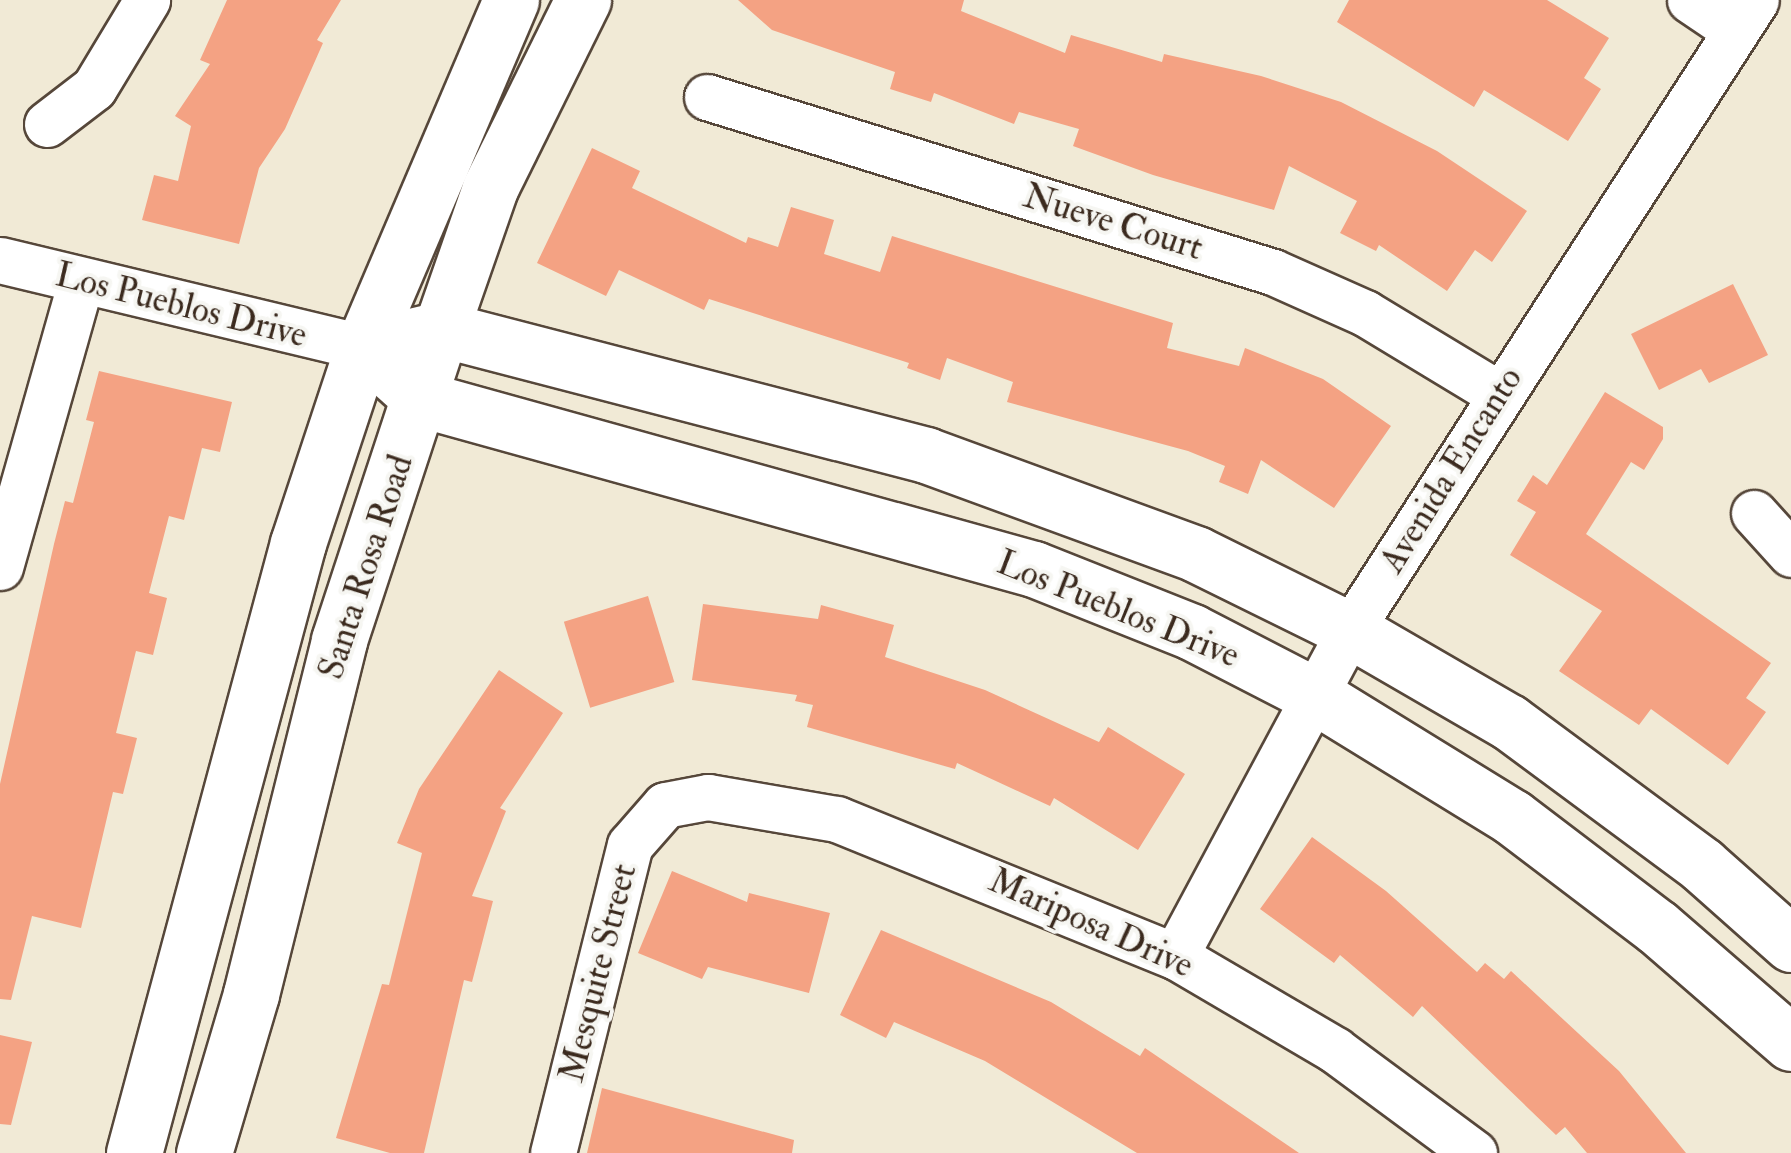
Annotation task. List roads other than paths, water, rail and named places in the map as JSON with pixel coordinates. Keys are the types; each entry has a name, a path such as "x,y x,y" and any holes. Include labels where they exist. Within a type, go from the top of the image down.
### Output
{"street":[{"path":"47,124 94,88 147,0"},
{"name":"Santa Rosa Road","path":"134,1153 298,544 363,347 512,0"},
{"name":"Santa Rosa Road","path":"204,1153 251,994 339,640 422,399 441,329 490,188 583,0"},
{"path":"1690,0 1746,16"},
{"name":"Avenida Encanto","path":"1175,956 1312,694 1350,630 1746,16"},
{"name":"Nueve Court","path":"707,97 1273,272 1365,314 1499,394"},
{"name":"Los Pueblos Drive","path":"0,260 363,347 441,329 926,454 1096,512 1350,630 1509,722 1595,782 1791,944"},
{"path":"0,567 81,281"},
{"name":"Los Pueblos Drive","path":"363,347 422,399 1034,569 1192,632 1312,694 1512,817 1657,927 1789,1039"},
{"path":"1754,513 1791,554"},
{"name":"Mariposa Drive","path":"665,804 708,797 837,819 1175,956 1335,1050 1474,1153"},
{"name":"Mesquite Street","path":"553,1153 630,845 665,804"}]}
